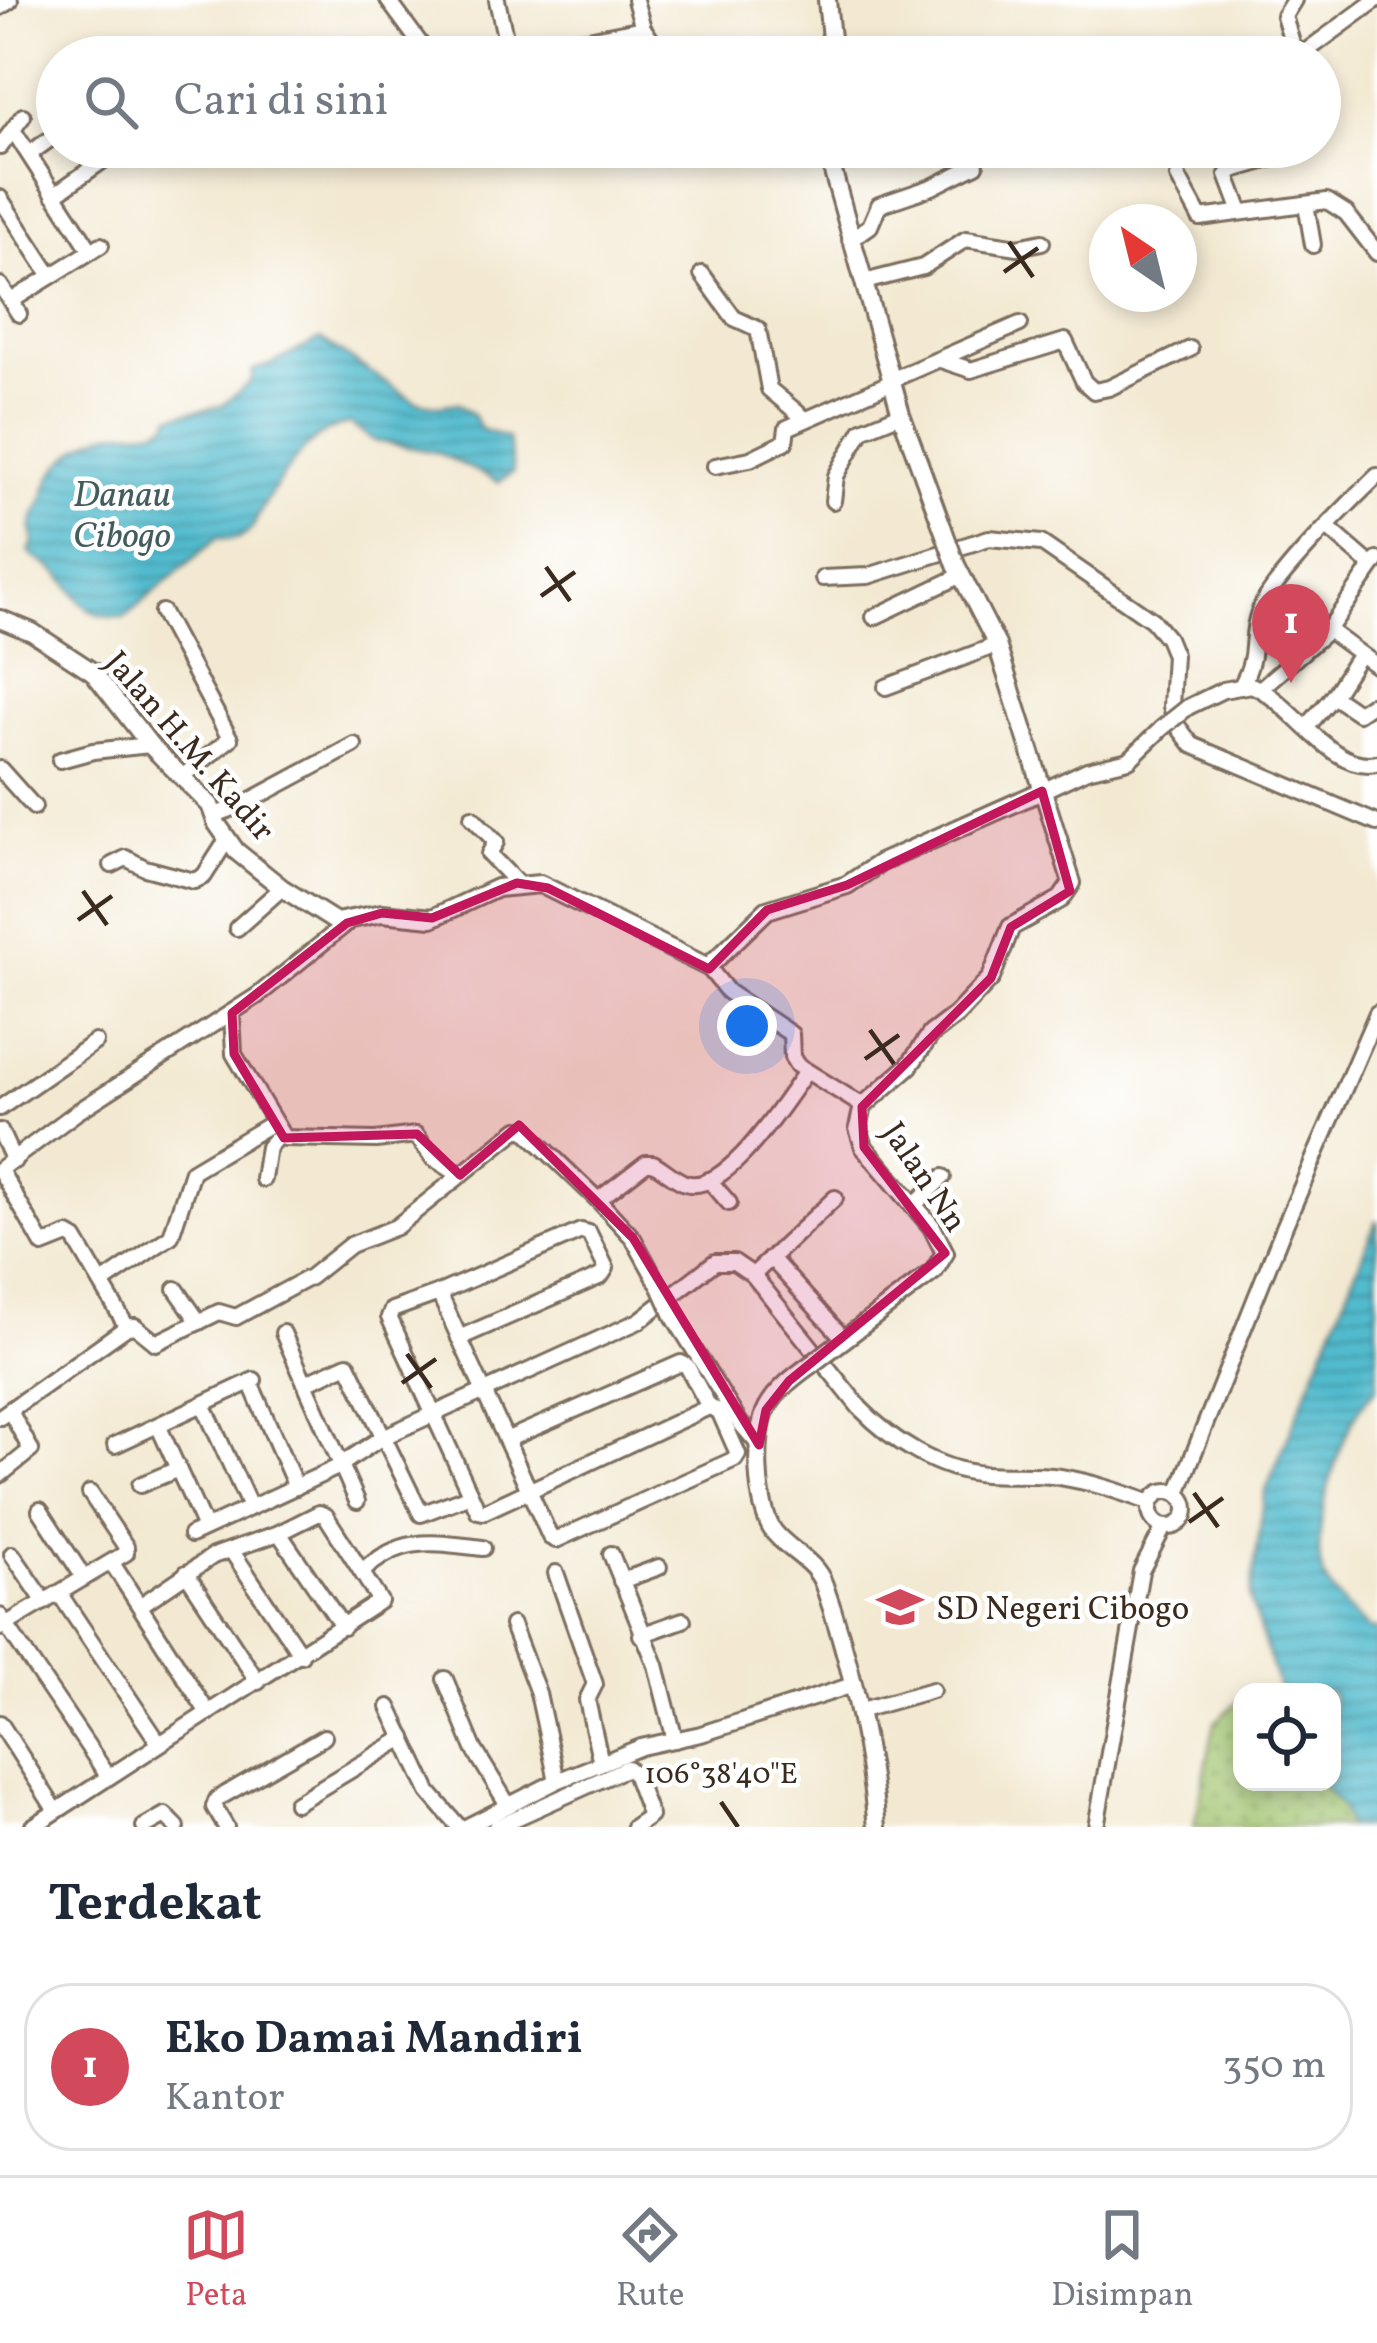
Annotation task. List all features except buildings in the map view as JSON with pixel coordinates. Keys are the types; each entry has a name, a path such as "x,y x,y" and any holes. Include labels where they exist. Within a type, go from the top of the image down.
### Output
{"street":[{"path":"0,6 9,0"},
{"path":"388,0 415,36"},
{"path":"497,0 506,36"},
{"path":"635,0 649,36"},
{"path":"827,0 831,36"},
{"path":"1290,36 1284,16 1294,0"},
{"path":"1327,36 1376,0"},
{"path":"603,36 643,28"},
{"path":"0,147 23,116"},
{"path":"13,130 36,165"},
{"path":"29,154 36,149"},
{"path":"0,285 15,307 51,276 96,248 38,168"},
{"path":"54,195 92,168"},
{"name":"Jalan Nn","path":"831,168 901,414 959,570 997,645 1071,875 1070,891 1011,927 991,977 931,1034 909,1066 863,1106 859,1139 944,1244 941,1262 813,1363 770,1402 762,1421 759,1445 766,1519 786,1546 811,1563 823,1580 853,1685 877,1827"},
{"path":"850,240 870,226 879,205 970,168"},
{"path":"1241,212 1226,175 1246,168"},
{"path":"1178,178 1200,218 1327,201 1338,206 1377,253"},
{"path":"0,198 51,276"},
{"path":"1306,204 1313,245"},
{"path":"864,282 922,267 966,239 1018,248 1042,242"},
{"path":"702,274 734,318 758,329 769,389 805,419"},
{"path":"715,466 750,459 784,442 788,428 805,419 1020,324"},
{"path":"941,360 971,370 1065,341 1084,382 1094,391 1190,349"},
{"path":"833,501 836,476 862,430 901,414"},
{"path":"1242,684 1254,659 1260,608 1327,526 1377,476"},
{"path":"1260,689 1328,630 1374,563 1327,526"},
{"path":"823,578 868,576 988,538 1040,543 1152,620 1167,638 1174,655 1171,706 1176,724 1192,745 1377,823"},
{"path":"874,617 959,570"},
{"path":"162,612 230,740 182,777"},
{"name":"Jalan H.M. Kadir","path":"0,619 32,632 93,672 150,745 211,805 226,840 282,889 336,922 347,923"},
{"path":"1306,727 1372,660 1328,630"},
{"path":"886,687 997,645"},
{"path":"709,968 767,910 847,885 880,862 1088,770 1129,760 1188,707 1242,684 1260,689 1354,763 1377,763"},
{"path":"1333,696 1358,713 1370,705"},
{"path":"60,760 150,745"},
{"path":"214,815 354,745"},
{"path":"0,769 34,807"},
{"path":"472,817 496,842 489,854 518,883"},
{"path":"112,865 126,858 145,868 199,880 226,840"},
{"path":"5,1167 77,1112 308,959 347,923 382,913 432,918 497,887 518,883 548,888 709,968 728,992 791,1034 792,1057 806,1072 863,1106"},
{"path":"237,928 282,889"},
{"path":"232,1013 234,1054 288,1140 416,1136 433,1158 460,1175"},
{"path":"1178,1493 1282,1232 1377,1013"},
{"path":"0,1108 95,1042"},
{"path":"598,1200 646,1163 687,1184 709,1180 743,1155 806,1072"},
{"path":"263,1179 268,1147 277,1128"},
{"path":"102,1283 171,1237 192,1172 277,1128"},
{"path":"0,1475 32,1450 5,1414 127,1327 137,1327 157,1343 222,1312 236,1317 310,1277 350,1245 396,1227 521,1128 633,1238 673,1316 740,1423 759,1445"},
{"path":"0,1131 5,1167 43,1246 71,1235 127,1327"},
{"path":"914,1206 943,1177"},
{"path":"709,1180 729,1203"},
{"path":"752,1275 835,1198"},
{"path":"459,1337 601,1276 606,1268 589,1233 581,1231 392,1310 389,1318 468,1496 474,1508 483,1512 710,1407"},
{"path":"771,1258 837,1331"},
{"path":"158,1425 198,1532 341,1464 381,1438 640,1321 715,1262 734,1262 752,1275 860,1408 879,1427 930,1460 983,1474 1056,1476 1151,1503"},
{"path":"176,1289 199,1322"},
{"path":"439,1293 550,1538 556,1540 738,1454 718,1411 710,1407 687,1366 681,1364 506,1440"},
{"path":"283,1333 357,1501"},
{"path":"305,1383 348,1364 421,1514 468,1496"},
{"path":"115,1444 252,1381 296,1486"},
{"path":"203,1404 250,1508"},
{"path":"140,1485 178,1469"},
{"path":"1164,1527 1151,1514 1151,1503 1163,1492 1178,1493"},
{"path":"90,1493 128,1549 112,1563 2,1623 109,1776"},
{"path":"1164,1527 1174,1526 1186,1513 1178,1493"},
{"path":"40,1510 84,1578"},
{"path":"32,1827 380,1601 323,1513 185,1573 141,1605"},
{"path":"1096,1827 1141,1571 1164,1527"},
{"path":"279,1533 343,1627"},
{"path":"362,1572 380,1557 417,1544 451,1541 483,1548"},
{"path":"231,1550 302,1655"},
{"path":"12,1554 52,1598 158,1743"},
{"path":"611,1554 656,1666 675,1740"},
{"path":"112,1563 208,1713"},
{"path":"621,1581 659,1568"},
{"path":"185,1573 258,1682"},
{"path":"556,1573 595,1684 587,1700 602,1762"},
{"path":"641,1635 683,1620"},
{"path":"512,1625 538,1694 557,1781"},
{"path":"445,1679 474,1749 508,1805"},
{"path":"389,1707 429,1792 462,1827 641,1747 853,1685"},
{"path":"858,1711 932,1690"},
{"path":"0,1723 56,1811"},
{"path":"226,1827 214,1807 217,1799 324,1737"},
{"path":"296,1803 404,1738"},
{"path":"496,1827 627,1768 634,1773 650,1816 634,1827"},
{"path":"144,1827 165,1815 177,1827"}],"highlighted area":[{"path":"1042,791 1070,891 1011,927 991,978 862,1107 864,1147 945,1253 789,1381 766,1410 759,1445 633,1238 519,1125 460,1175 417,1134 284,1138 234,1054 232,1013 347,923 382,913 432,918 517,883 548,888 709,969 767,910 847,885"}],"green space":[{"path":"1233,1706 1233,1791 1328,1791 1342,1808 1348,1827 1194,1827 1215,1722"}],"water":[{"name":"Danau Cibogo","path":"320,339 416,402 458,403 473,415 480,429 508,438 513,472 499,482 436,452 375,441 350,424 335,428 298,457 248,533 236,539 217,538 125,617 88,608 63,578 29,551 34,543 33,520 50,481 82,446 115,432 157,429 170,416 222,406 252,381 253,370"},
{"path":"1377,1219 1377,1388 1364,1402 1341,1447 1325,1502 1319,1553 1325,1580 1342,1603 1369,1630 1377,1629 1377,1827 1348,1827 1342,1808 1328,1791 1341,1791 1341,1683 1277,1683 1250,1599 1265,1493"}],"place":[{"name":"Eko Damai Mandiri","path":"1291,683"},
{"name":"SD Negeri Cibogo","path":"900,1607"}]}
